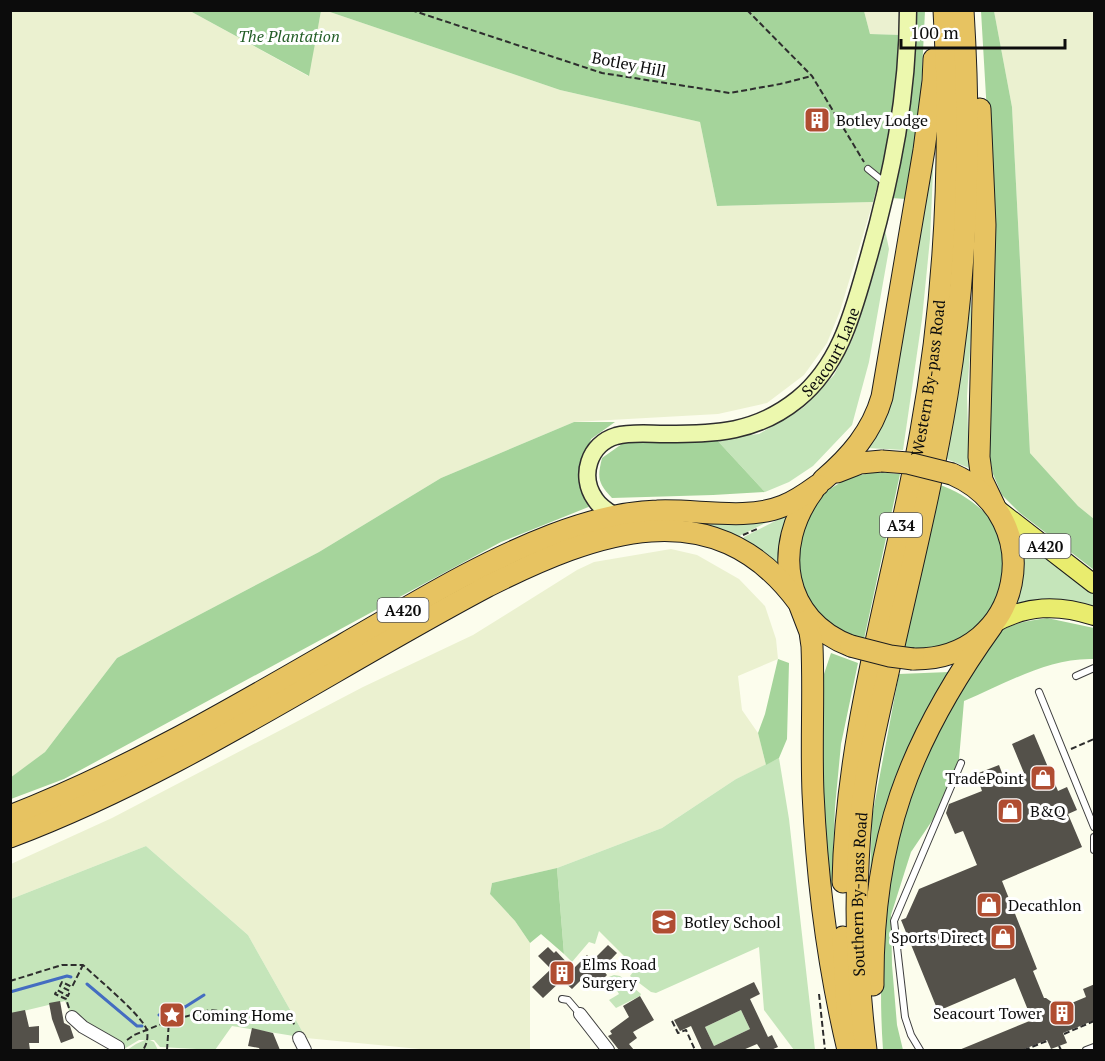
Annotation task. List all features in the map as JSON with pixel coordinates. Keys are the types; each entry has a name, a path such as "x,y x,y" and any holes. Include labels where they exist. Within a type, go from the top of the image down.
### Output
{"highway":[{"path":"850,1050 836,999 821,893 813,781 812,646 808,624 789,572 790,542 798,515 820,483 850,455 863,439 875,417 882,397 929,114 933,81 933,10"},
{"name":"Western By-pass Road","path":"864,740 865,688 919,441 934,348 944,245 946,197 948,100 944,10"},
{"name":"Western By-pass Road","path":"864,740 939,442 954,344 964,241 966,189 967,102 963,10"},
{"path":"876,1050 873,1005 875,923 881,870 890,826 906,776 931,722 959,672 1009,596 1014,570 1011,540 1003,519 982,480 979,457 984,185 976,58 969,10"},
{"path":"820,483 851,466 882,461 918,465 952,474 977,488 995,506"},
{"name":"A420","path":"10,816 76,789 155,751 435,592 512,552 564,530 615,516 659,511 743,513 766,511 795,501 820,483"},
{"name":"A420","path":"10,837 50,822 164,768 488,586 537,562 593,542 628,534 659,531 685,531 709,536 736,546 755,558 776,576 799,604"},
{"path":"799,604 810,618 828,634 851,646 913,659 932,658 959,650 976,641 992,625"},
{"name":"Southern By-pass Road","path":"850,1050 845,982 843,900 846,822 864,740"},
{"name":"Southern By-pass Road","path":"864,740 857,892 859,975 866,1050"}],"main road":[{"name":"A420","path":"995,506 1095,584"},
{"path":"992,625 1009,616 1036,608 1056,607 1095,616"}],"street":[{"name":"Seacourt Lane","path":"615,516 593,497 587,480 591,455 602,443 625,434 707,434 743,428 774,416 797,400 817,381 834,358 851,317 886,192 901,115 908,39 908,10"},
{"path":"580,1014 608,1050"},
{"path":"72,1017 83,1027 118,1049"},
{"path":"299,1038 305,1050"}],"lane":[{"path":"868,169 886,192"},
{"path":"1076,676 1095,668"},
{"path":"1039,692 1095,827"},
{"path":"920,1050 911,1035 905,1017 894,921 961,763"},
{"path":"1095,837 1095,850"},
{"path":"562,999 568,1000 580,1014"},
{"path":"1086,1050 1095,1047"}],"path":[{"name":"Botley Hill","path":"411,10 602,73 730,93 812,76"},
{"path":"747,10 812,76 868,169"},
{"path":"1068,750 1095,739"},
{"path":"10,981 62,965 83,965 147,1029 147,1043 143,1050"},
{"path":"72,1017 66,999 55,994 57,990 68,996 70,991 60,986 62,982 72,987 83,965"},
{"path":"118,1049 134,1035 147,1029 210,1010 292,1019 299,1038"},
{"path":"167,1050 169,1021"},
{"path":"672,1021 678,1033 686,1030 695,1050"},
{"path":"1064,1034 1095,1021"},
{"path":"1024,1050 1047,1041"},
{"path":"1059,1046 1060,1050"}],"green space":[{"path":"11,11 190,11 308,76 321,11 327,11 560,90 700,122 717,206 873,202 840,311 827,343 804,375 767,403 718,414 574,422 441,478 319,552 117,658 45,752 11,778"},
{"name":"The Plantation","path":"190,11 321,11 309,76"},
{"path":"327,11 864,11 870,34 901,35 895,117 873,202 717,206 700,122 560,90"},
{"path":"864,11 900,11 901,35 870,34"},
{"path":"911,11 925,11 920,113 906,199 891,198"},
{"path":"981,11 994,11 1012,107 1030,453 1078,506 1094,519 1094,570 1020,513 1002,495 993,474 986,435 992,199"},
{"path":"994,11 1094,11 1094,519 1078,506 1030,453 1012,107"},
{"path":"934,149 930,239 922,319 903,450 867,448"},
{"path":"884,225 889,249 869,362 852,425 813,466 789,482 765,492 716,439 759,434 804,407 834,375 854,336"},
{"path":"971,276 971,336 967,396 969,468 944,458"},
{"path":"574,422 615,422 591,439 582,475 591,506 501,542 64,779 11,799 10,778 45,752 117,658 319,552 441,478"},
{"path":"629,439 716,439 765,492 612,498 600,480 599,471 602,458"},
{"path":"874,472 900,474 864,639 838,631 816,613 801,588 798,536 808,512 825,492 848,478"},
{"path":"938,484 963,496 985,513 997,532 1003,553 1002,575 997,596 986,616 972,632 953,644 932,650 904,650"},
{"path":"781,512 788,512 780,565 777,567 741,542 744,537 783,517"},
{"path":"687,515 776,518 737,539 688,524"},
{"path":"1020,537 1094,594 1094,608 1043,599 1012,605 1016,539"},
{"path":"671,549 697,555 739,579 765,606 776,639 778,659 738,676 742,710 758,733 766,765 736,779 662,828 557,868 492,883 490,894 515,921 530,943 530,1050 430,1050 306,1038 248,935 146,846 11,899 11,864 112,818 363,687 473,635 577,570 594,562"},
{"path":"1047,618 1094,628 1094,659 1060,662 1044,667 964,701 959,759 938,812 911,852 891,915 897,1025 903,1050 883,1050 882,953 887,904 895,857 907,810 923,765 943,721 995,636 1016,624"},
{"path":"831,653 858,663 841,744 835,807 831,906 824,815 819,689"},
{"path":"778,659 789,663 787,739 779,758 766,765 758,733 765,714"},
{"path":"949,672 895,777 870,878 872,817 899,674"},
{"name":"Botley School","path":"779,758 789,819 815,1050 794,1050 764,1010 759,947 656,993 651,992 630,976 633,972 624,956 599,931 595,944 589,942 572,962 564,954 557,868 662,828 736,779"},
{"path":"146,846 248,935 306,1038 232,1026 215,1050 160,1047 154,1040 150,1040 154,1042 158,1050 127,1050 145,1040 139,1040 124,1049 118,1047 72,1017 65,1001 11,1014 11,899"},
{"path":"557,868 564,954 541,934 530,943 515,921 490,894 492,883"},
{"path":"620,976 641,994 640,996 616,1008 609,1000 619,994 609,977"},
{"path":"741,1010 750,1029 714,1046 705,1027"}],"building":[{"name":"Botley Lodge","path":"820,112 827,121 810,132 804,122"},
{"path":"1034,734 1058,791 1067,787 1077,810 1068,814 1082,847 1002,881 1037,969 1033,971 1044,998 1061,1004 1062,1007 1086,997 1083,989 1095,984 1095,1020 1063,1033 1067,1043 1051,1049 1047,1040 1022,1050 959,1050 1032,1020 1015,978 938,1011 901,920 906,918 919,889 977,865 963,831 955,834 946,813 949,804 982,791 976,774 999,765 1005,781 1024,773 1012,744"},
{"path":"608,945 617,953 602,969 607,975 598,984 587,974 572,989 562,980 543,998 532,987 551,969 538,956 548,947 554,953 556,951 573,969 587,955 592,961"},
{"path":"754,982 760,994 750,999 768,1037 772,1035 778,1047 761,1050 757,1044 743,1050 702,1050 691,1026 680,1031 674,1020","holes":["741,1010 750,1029 714,1046 705,1027"]},
{"path":"640,996 654,1020 633,1032 637,1038 629,1044 634,1050 619,1050 608,1036 612,1034 610,1031 629,1017 623,1006"},
{"path":"60,1001 64,1023 70,1026 74,1038 61,1043 49,1003"},
{"path":"25,1010 29,1027 39,1026 39,1043 29,1043 30,1050 12,1050 10,1013"},
{"path":"252,1028 273,1033 280,1050 260,1050 248,1046"}],"waterway":[{"path":"10,992 67,976 71,977"},
{"path":"87,984 137,1026 142,1026"},
{"path":"159,1015 185,1007 204,995"}],"place":[{"name":"Botley Lodge","path":"817,120"},
{"name":"TradePoint","path":"1043,778"},
{"name":"B&Q","path":"1010,811"},
{"name":"Decathlon","path":"989,905"},
{"name":"Botley School","path":"664,922"},
{"name":"Sports Direct","path":"1003,937"},
{"name":"Elms Road Surgery","path":"562,973"},
{"name":"Seacourt Tower","path":"1062,1013"},
{"name":"Coming Home","path":"172,1015"}]}
